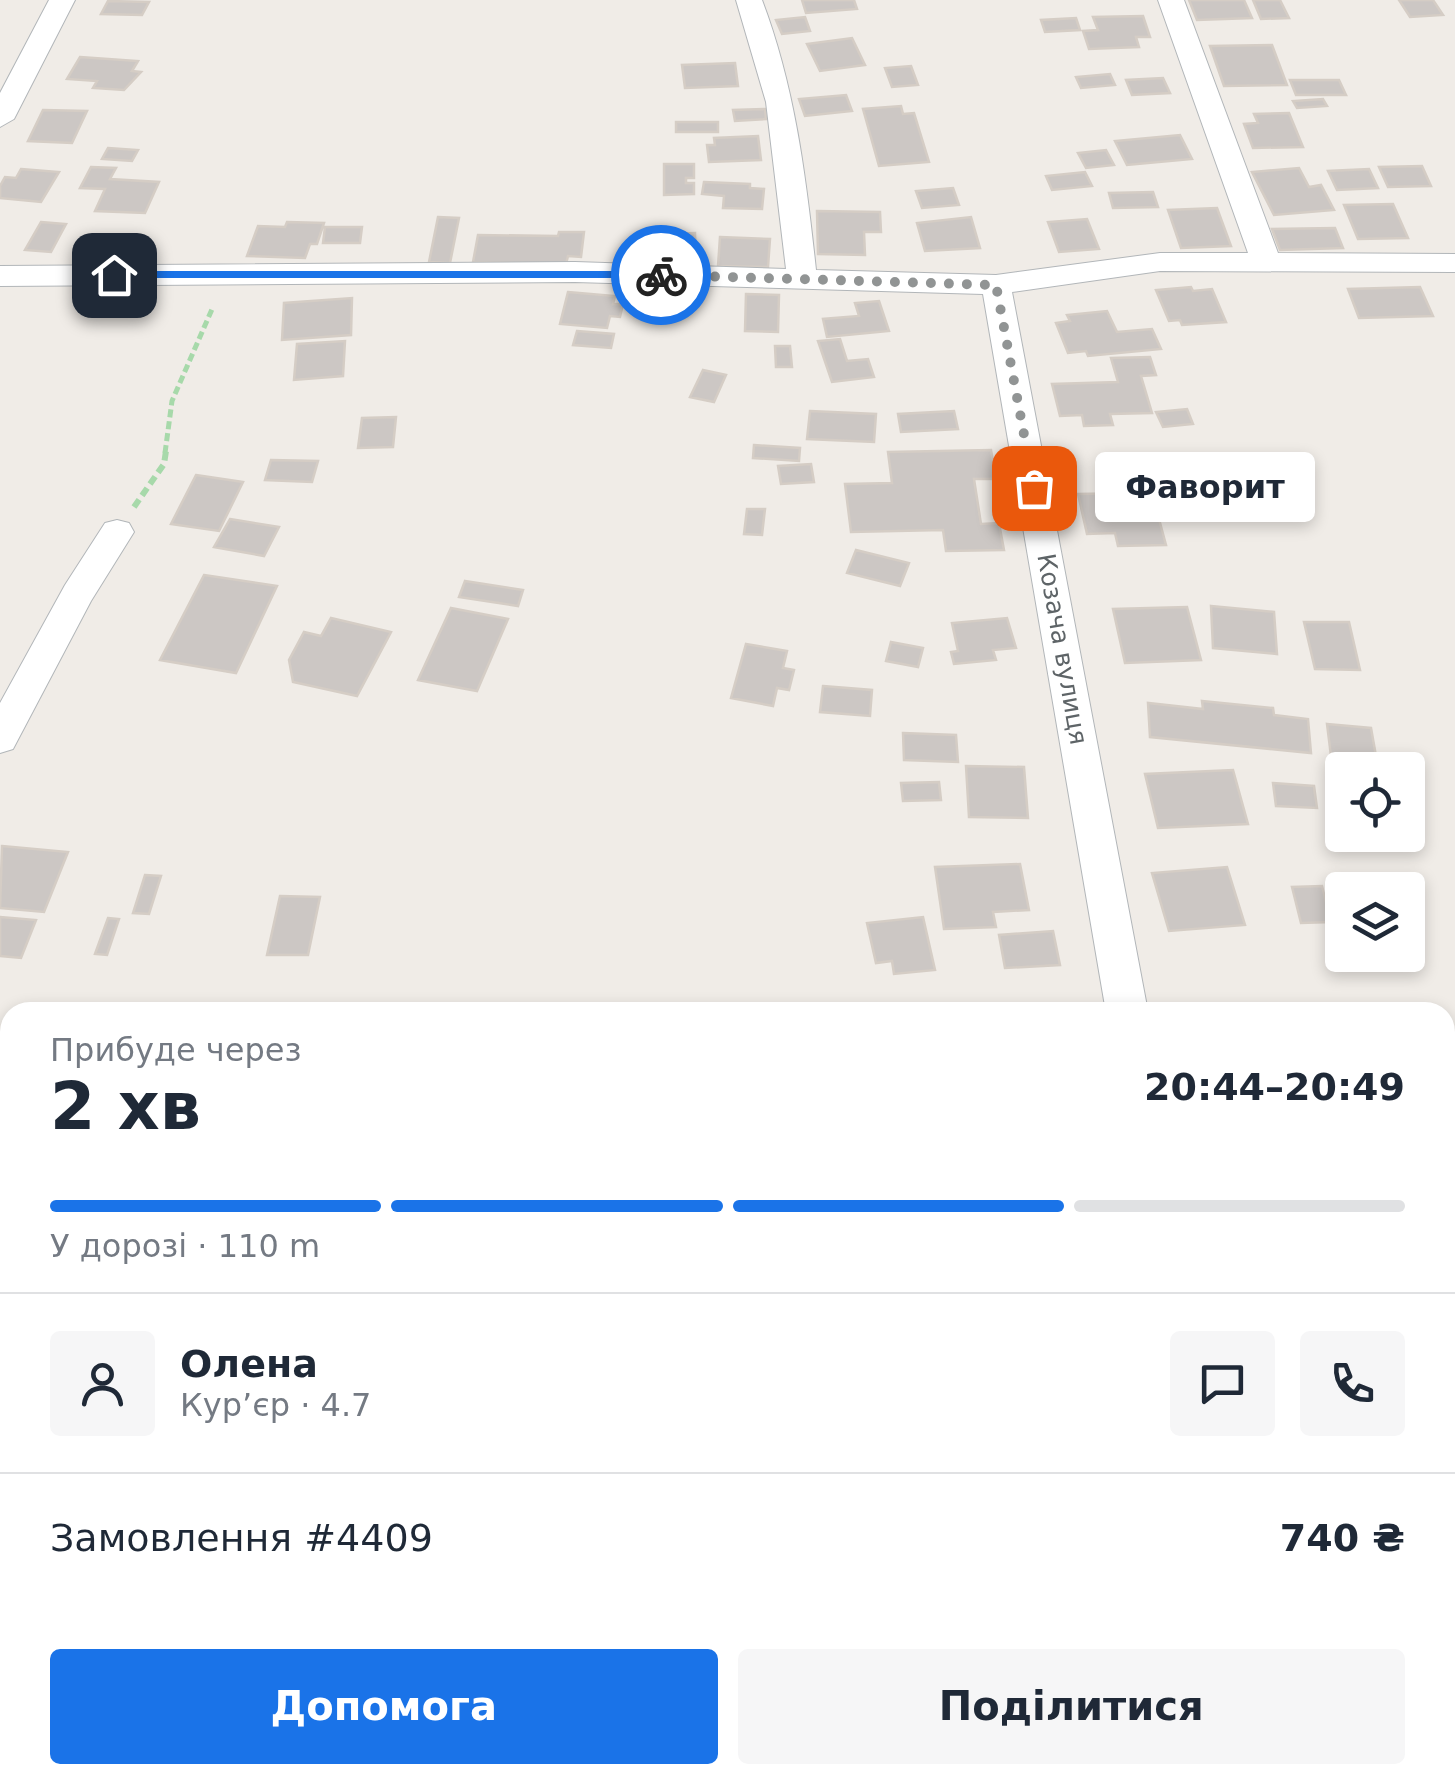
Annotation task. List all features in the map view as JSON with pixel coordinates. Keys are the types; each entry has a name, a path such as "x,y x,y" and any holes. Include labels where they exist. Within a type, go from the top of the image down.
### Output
{"street":[{"path":"0,119 62,0"},
{"path":"749,0 766,39 786,145 802,278"},
{"path":"1170,0 1266,262"},
{"path":"0,276 575,272 996,285 1160,262 1455,262"},
{"name":"Козача вулиця","path":"996,285 1124,1002"},
{"path":"0,738 77,594 117,532"}],"path":[{"path":"117,532 164,464 172,401 227,274"}],"building":[{"path":"802,0 854,0 857,9 806,13"},
{"path":"1189,0 1244,0 1252,18 1197,20"},
{"path":"1253,0 1280,0 1289,18 1261,19"},
{"path":"1399,0 1433,0 1443,15 1410,17"},
{"path":"108,1 149,2 142,15 101,14"},
{"path":"1143,16 1150,37 1136,37 1139,47 1089,49 1083,31 1098,30 1093,17"},
{"path":"805,17 810,31 782,34 776,20"},
{"path":"1076,18 1080,30 1045,32 1041,20"},
{"path":"852,38 865,65 820,71 807,44"},
{"path":"1272,45 1287,85 1224,86 1210,46"},
{"path":"80,57 138,61 132,71 141,72 124,90 93,88 97,81 67,79"},
{"path":"735,63 738,86 685,88 682,65"},
{"path":"911,66 918,85 892,87 885,68"},
{"path":"1110,74 1115,85 1081,88 1076,77"},
{"path":"1163,78 1170,93 1132,95 1126,80"},
{"path":"1290,80 1339,80 1346,95 1296,95"},
{"path":"846,95 852,111 805,116 799,99"},
{"path":"1323,99 1327,106 1297,108 1293,101"},
{"path":"901,106 903,114 914,113 929,162 879,166 863,109"},
{"path":"765,109 766,119 735,121 733,110"},
{"path":"43,110 87,111 72,143 28,141"},
{"path":"1289,113 1303,147 1253,148 1244,124 1258,123 1254,114"},
{"path":"676,122 718,122 718,132 676,132"},
{"path":"1180,135 1192,159 1127,165 1115,141"},
{"path":"758,136 761,160 709,162 707,145 715,145 714,138"},
{"path":"108,148 138,150 132,161 102,159"},
{"path":"1106,150 1114,165 1086,168 1078,153"},
{"path":"664,164 694,164 694,178 686,178 686,183 694,183 694,194 664,195"},
{"path":"1422,166 1431,186 1388,187 1379,167"},
{"path":"91,167 116,168 110,179 159,182 145,213 95,211 105,189 80,188"},
{"path":"1299,168 1309,187 1321,185 1334,210 1274,215 1252,172"},
{"path":"21,169 59,172 41,202 0,198 5,177 16,178"},
{"path":"1369,169 1378,188 1337,190 1328,171"},
{"path":"1085,172 1092,186 1052,190 1046,176"},
{"path":"704,182 750,184 750,188 764,189 762,209 723,208 724,196 702,194"},
{"path":"953,188 959,205 922,208 916,191"},
{"path":"1153,192 1158,207 1113,208 1109,193"},
{"path":"1393,204 1408,238 1358,239 1344,205"},
{"path":"1217,208 1231,246 1181,248 1168,210"},
{"path":"817,211 880,212 881,232 864,232 865,255 818,254"},
{"path":"438,217 459,218 450,263 429,262"},
{"path":"971,217 980,248 925,251 917,223"},
{"path":"1087,219 1099,249 1059,252 1048,222"},
{"path":"41,222 66,224 51,252 25,250"},
{"path":"287,222 324,223 317,244 310,244 305,258 247,256 258,226 285,227"},
{"path":"325,227 362,227 360,243 323,243"},
{"path":"1335,228 1343,248 1280,250 1272,229"},
{"path":"559,232 584,232 581,257 568,256 566,264 473,262 478,235 558,236"},
{"path":"695,233 696,260 637,261 637,235"},
{"path":"720,237 770,239 768,267 718,266"},
{"path":"1191,287 1193,291 1212,289 1226,322 1182,325 1180,320 1169,321 1156,290"},
{"path":"1420,287 1433,316 1359,318 1348,289"},
{"path":"568,292 615,296 613,304 623,304 620,317 610,316 607,328 560,324"},
{"path":"746,294 779,295 778,332 745,331"},
{"path":"352,298 351,335 282,340 284,303"},
{"path":"879,301 889,331 827,337 823,319 859,316 855,303"},
{"path":"1107,311 1117,332 1152,329 1161,349 1088,356 1086,351 1068,353 1056,323 1070,321 1067,315"},
{"path":"577,331 614,334 611,348 573,345"},
{"path":"840,339 847,361 868,359 874,377 832,382 818,341"},
{"path":"345,341 343,376 294,380 297,344"},
{"path":"775,346 790,346 792,367 776,367"},
{"path":"1150,357 1156,375 1141,376 1152,413 1110,414 1113,425 1084,426 1082,415 1060,416 1052,384 1118,382 1111,358"},
{"path":"703,370 726,375 714,402 690,397"},
{"path":"1187,409 1193,424 1163,427 1156,412"},
{"path":"810,411 876,414 874,442 807,439"},
{"path":"954,411 958,429 901,432 898,414"},
{"path":"396,417 393,447 358,448 362,418"},
{"path":"754,445 800,448 799,461 753,458"},
{"path":"991,450 996,479 974,479 981,524 999,523 1004,550 946,551 943,530 851,532 845,484 892,483 888,452"},
{"path":"271,460 318,461 312,482 265,480"},
{"path":"811,464 814,482 781,484 778,466"},
{"path":"196,475 243,482 219,531 171,524"},
{"path":"1174,488 1181,505 1151,508 1144,490"},
{"path":"1185,491 1241,492 1245,511 1188,510"},
{"path":"1132,493 1135,508 1156,508 1166,545 1118,546 1115,533 1087,534 1078,494"},
{"path":"747,509 765,509 762,535 744,534"},
{"path":"230,519 279,527 264,556 214,547"},
{"path":"856,550 909,563 900,586 847,573"},
{"path":"204,575 277,586 236,673 160,660"},
{"path":"465,581 523,590 518,606 459,597"},
{"path":"1211,606 1274,612 1277,654 1213,648"},
{"path":"1187,607 1201,660 1125,663 1113,609"},
{"path":"451,608 508,619 477,691 418,680"},
{"path":"331,618 391,632 357,696 293,682 289,660 304,632 321,636"},
{"path":"1007,618 1016,648 993,650 996,660 954,664 951,652 958,651 952,623"},
{"path":"1304,622 1349,622 1360,670 1315,669"},
{"path":"891,642 923,648 918,667 886,661"},
{"path":"746,644 787,651 783,668 794,670 789,690 777,688 773,706 731,698"},
{"path":"823,686 872,690 870,716 820,712"},
{"path":"1202,701 1273,708 1274,715 1308,719 1311,753 1150,737 1148,703 1203,709"},
{"path":"1327,724 1371,728 1375,752 1330,752"},
{"path":"903,733 956,735 958,762 904,760"},
{"path":"966,766 1024,767 1028,818 969,817"},
{"path":"1233,770 1248,824 1158,828 1145,774"},
{"path":"939,782 941,800 903,801 901,783"},
{"path":"1273,783 1314,786 1317,808 1276,806"},
{"path":"2,846 68,852 44,912 0,908"},
{"path":"1020,864 1029,910 993,912 996,927 944,929 935,867"},
{"path":"1227,867 1245,925 1169,931 1152,873"},
{"path":"145,875 161,876 149,914 133,913"},
{"path":"1322,886 1325,922 1301,923 1292,887"},
{"path":"280,896 320,897 308,955 267,955"},
{"path":"0,917 36,920 21,958 0,956"},
{"path":"923,917 935,970 894,974 892,961 876,963 867,923"},
{"path":"108,918 119,919 107,955 95,954"},
{"path":"1053,931 1060,965 1005,968 999,935"}],"way so far":[{"path":"661,275 996,285 1034,488"}],"place":[{"name":"Фаворит","path":"1034,488"}],"route":[{"path":"114,275 661,275"}]}
